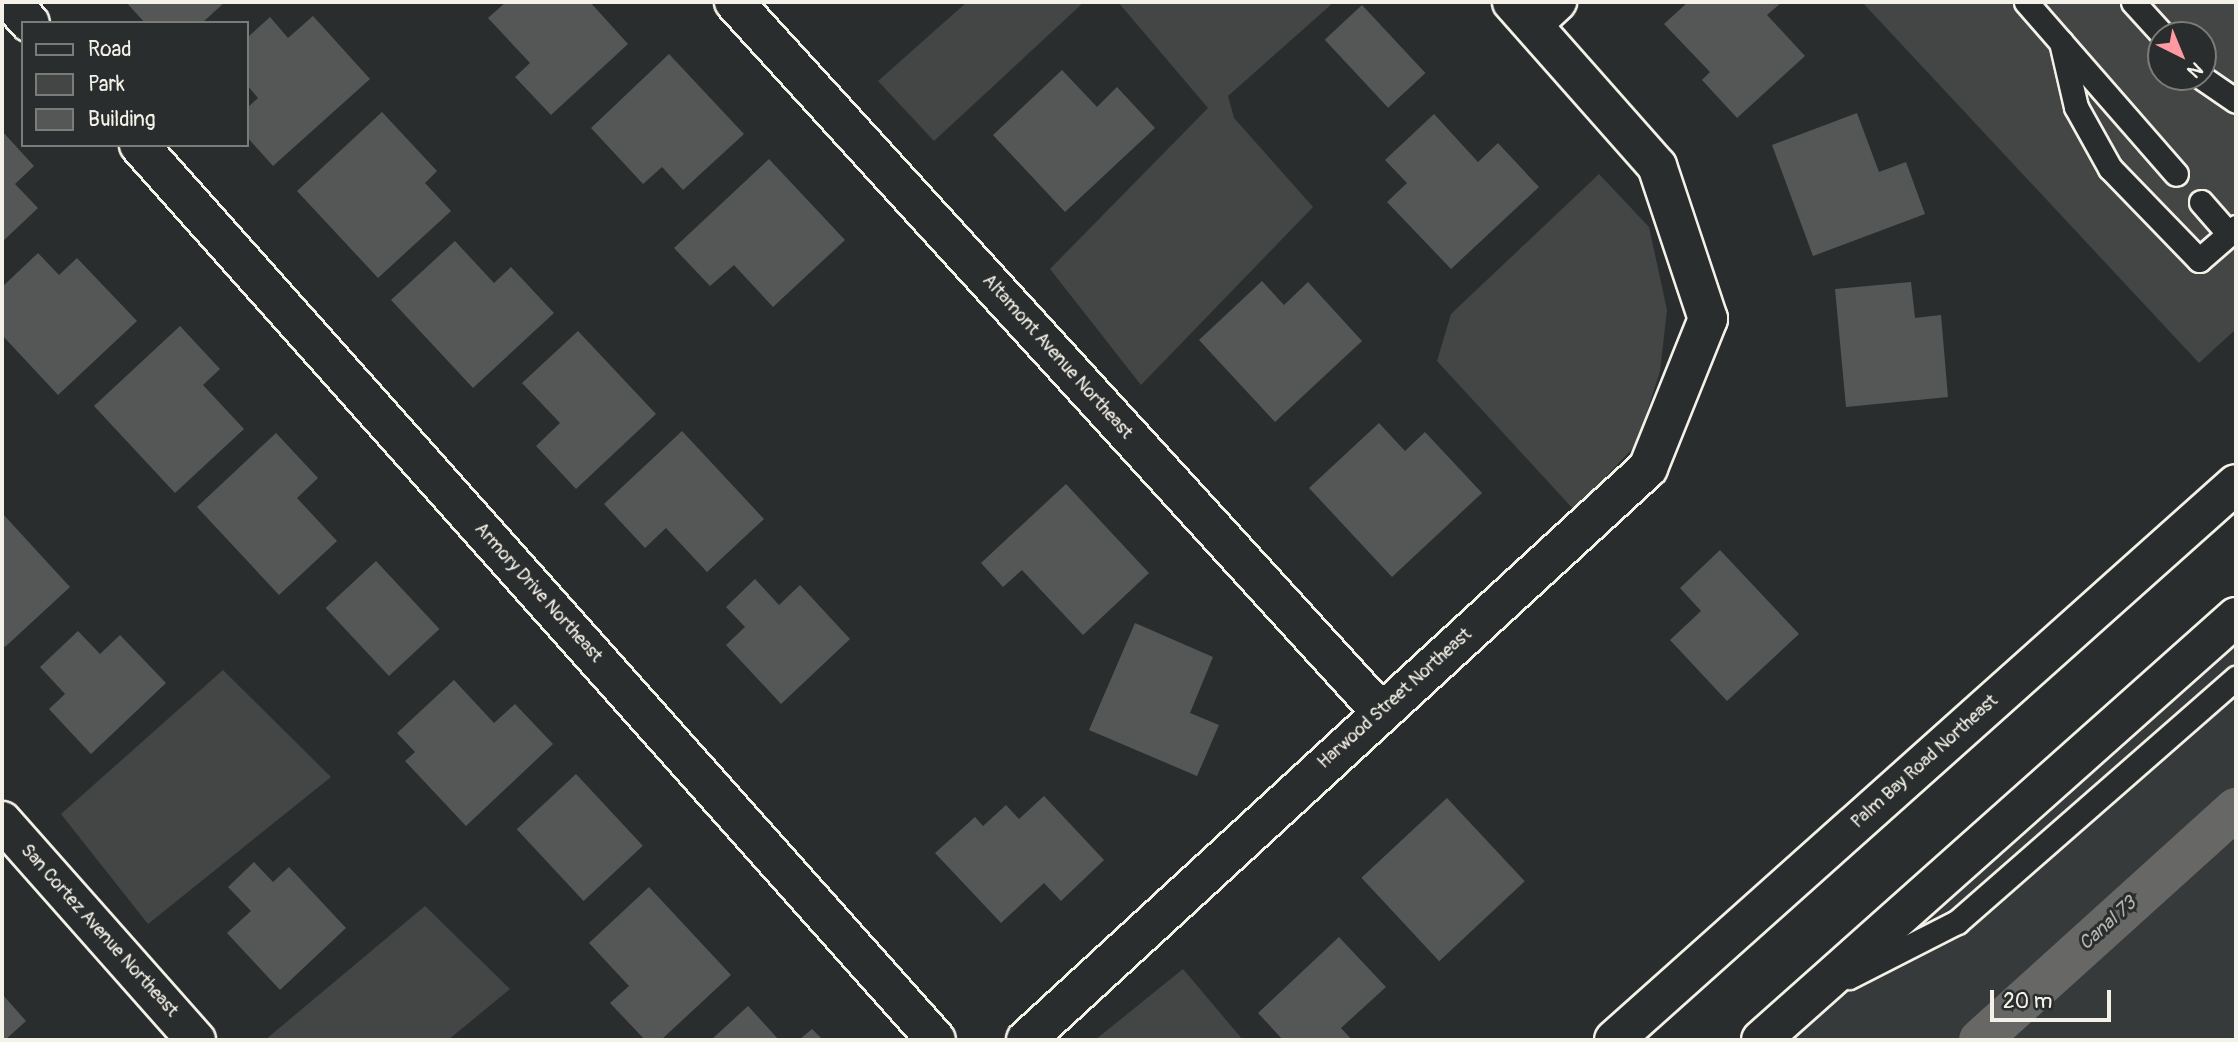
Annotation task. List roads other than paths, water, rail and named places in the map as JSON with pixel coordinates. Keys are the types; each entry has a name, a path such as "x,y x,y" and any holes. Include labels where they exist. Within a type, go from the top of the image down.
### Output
{"street":[{"path":"11,2 28,21"},
{"name":"Altamont Avenue Northeast","path":"734,2 1380,711"},
{"name":"Harwood Street Northeast","path":"1026,1040 1380,711 1648,468 1709,319 1657,166 1534,9"},
{"name":"Armory Drive Northeast","path":"141,147 936,1040"},
{"name":"Palm Bay Road Northeast","path":"1614,1040 2236,484"},
{"path":"1761,1040 2236,617"},
{"name":"San Cortez Avenue Northeast","path":"2,821 196,1040"}],"lane":[{"path":"2026,2 2176,174"},
{"path":"2133,2 2150,21"},
{"path":"2062,42 2076,107 2110,168 2199,260 2233,230 2201,202"},
{"path":"2217,88 2236,101"},
{"path":"1815,994 1957,922 2236,678"}],"waterway":[{"name":"Canal 73","path":"1980,1040 2236,809"}]}
